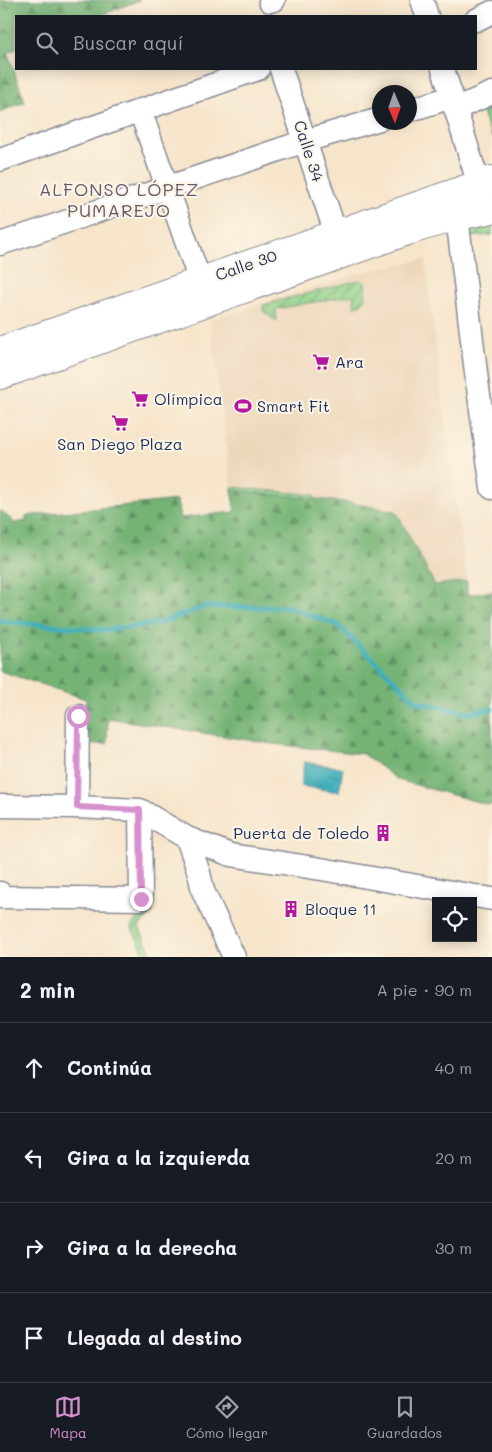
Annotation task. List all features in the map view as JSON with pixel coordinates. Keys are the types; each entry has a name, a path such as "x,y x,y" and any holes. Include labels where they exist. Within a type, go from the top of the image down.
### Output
{"main road":[{"name":"Calle 30","path":"0,351 485,183"},
{"name":"Calle 30","path":"0,375 407,231 457,216 492,209"}],"street":[{"path":"422,0 427,15"},
{"path":"477,20 492,12"},
{"path":"0,160 255,70"},
{"name":"Calle 34","path":"287,70 305,141 336,234"},
{"path":"443,70 485,183"},
{"path":"417,109 454,103 492,93"},
{"path":"140,110 200,281"},
{"path":"0,244 305,141 372,121"},
{"path":"457,216 492,488"},
{"path":"77,807 78,716"},
{"path":"0,806 140,810 187,838 230,855 321,869 492,900"},
{"path":"0,893 0,897 141,899 140,810"},
{"path":"187,838 203,890 238,956"}],"shaded area":[{"path":"425,259 467,581 435,585 396,511 345,502 232,490 210,319 369,271"}],"green space":[{"path":"0,0 140,0 102,15 15,15 15,50 8,53 25,102 0,112"},
{"path":"492,101 492,138 479,106"},
{"path":"492,222 492,235 469,237 471,227"},
{"path":"359,280 365,283 366,298 355,307 353,295 276,309 276,321 263,311 263,305"},
{"path":"232,487 314,495 314,499 232,490"},
{"path":"232,490 345,502 396,511 435,585 467,581 467,595 492,591 492,804 489,805 398,780 363,754 273,744 108,718 107,744 86,744 86,699 0,671 0,510 15,523 26,521 26,516 177,500 180,518 235,512"},
{"path":"148,887 153,913 139,927 153,957 146,957 131,927 144,907"}],"water":[{"path":"304,762 343,768 339,792 301,786"}],"waterway":[{"path":"0,621 104,630 159,623 204,607 288,607 338,625 417,702 468,713 492,709"}],"place":[{"name":"Ara","path":"321,362"},
{"name":"Olímpica","path":"140,399"},
{"name":"Smart Fit","path":"243,406"},
{"name":"San Diego Plaza","path":"120,423"},
{"name":"Puerta de Toledo","path":"383,833"},
{"name":"Bloque 11","path":"291,909"}],"district":[{"name":"ALFONSO LÓPEZ PUMAREJO","path":"119,200"}],"route":[{"path":"78,716 77,807 140,810 141,899"}]}
